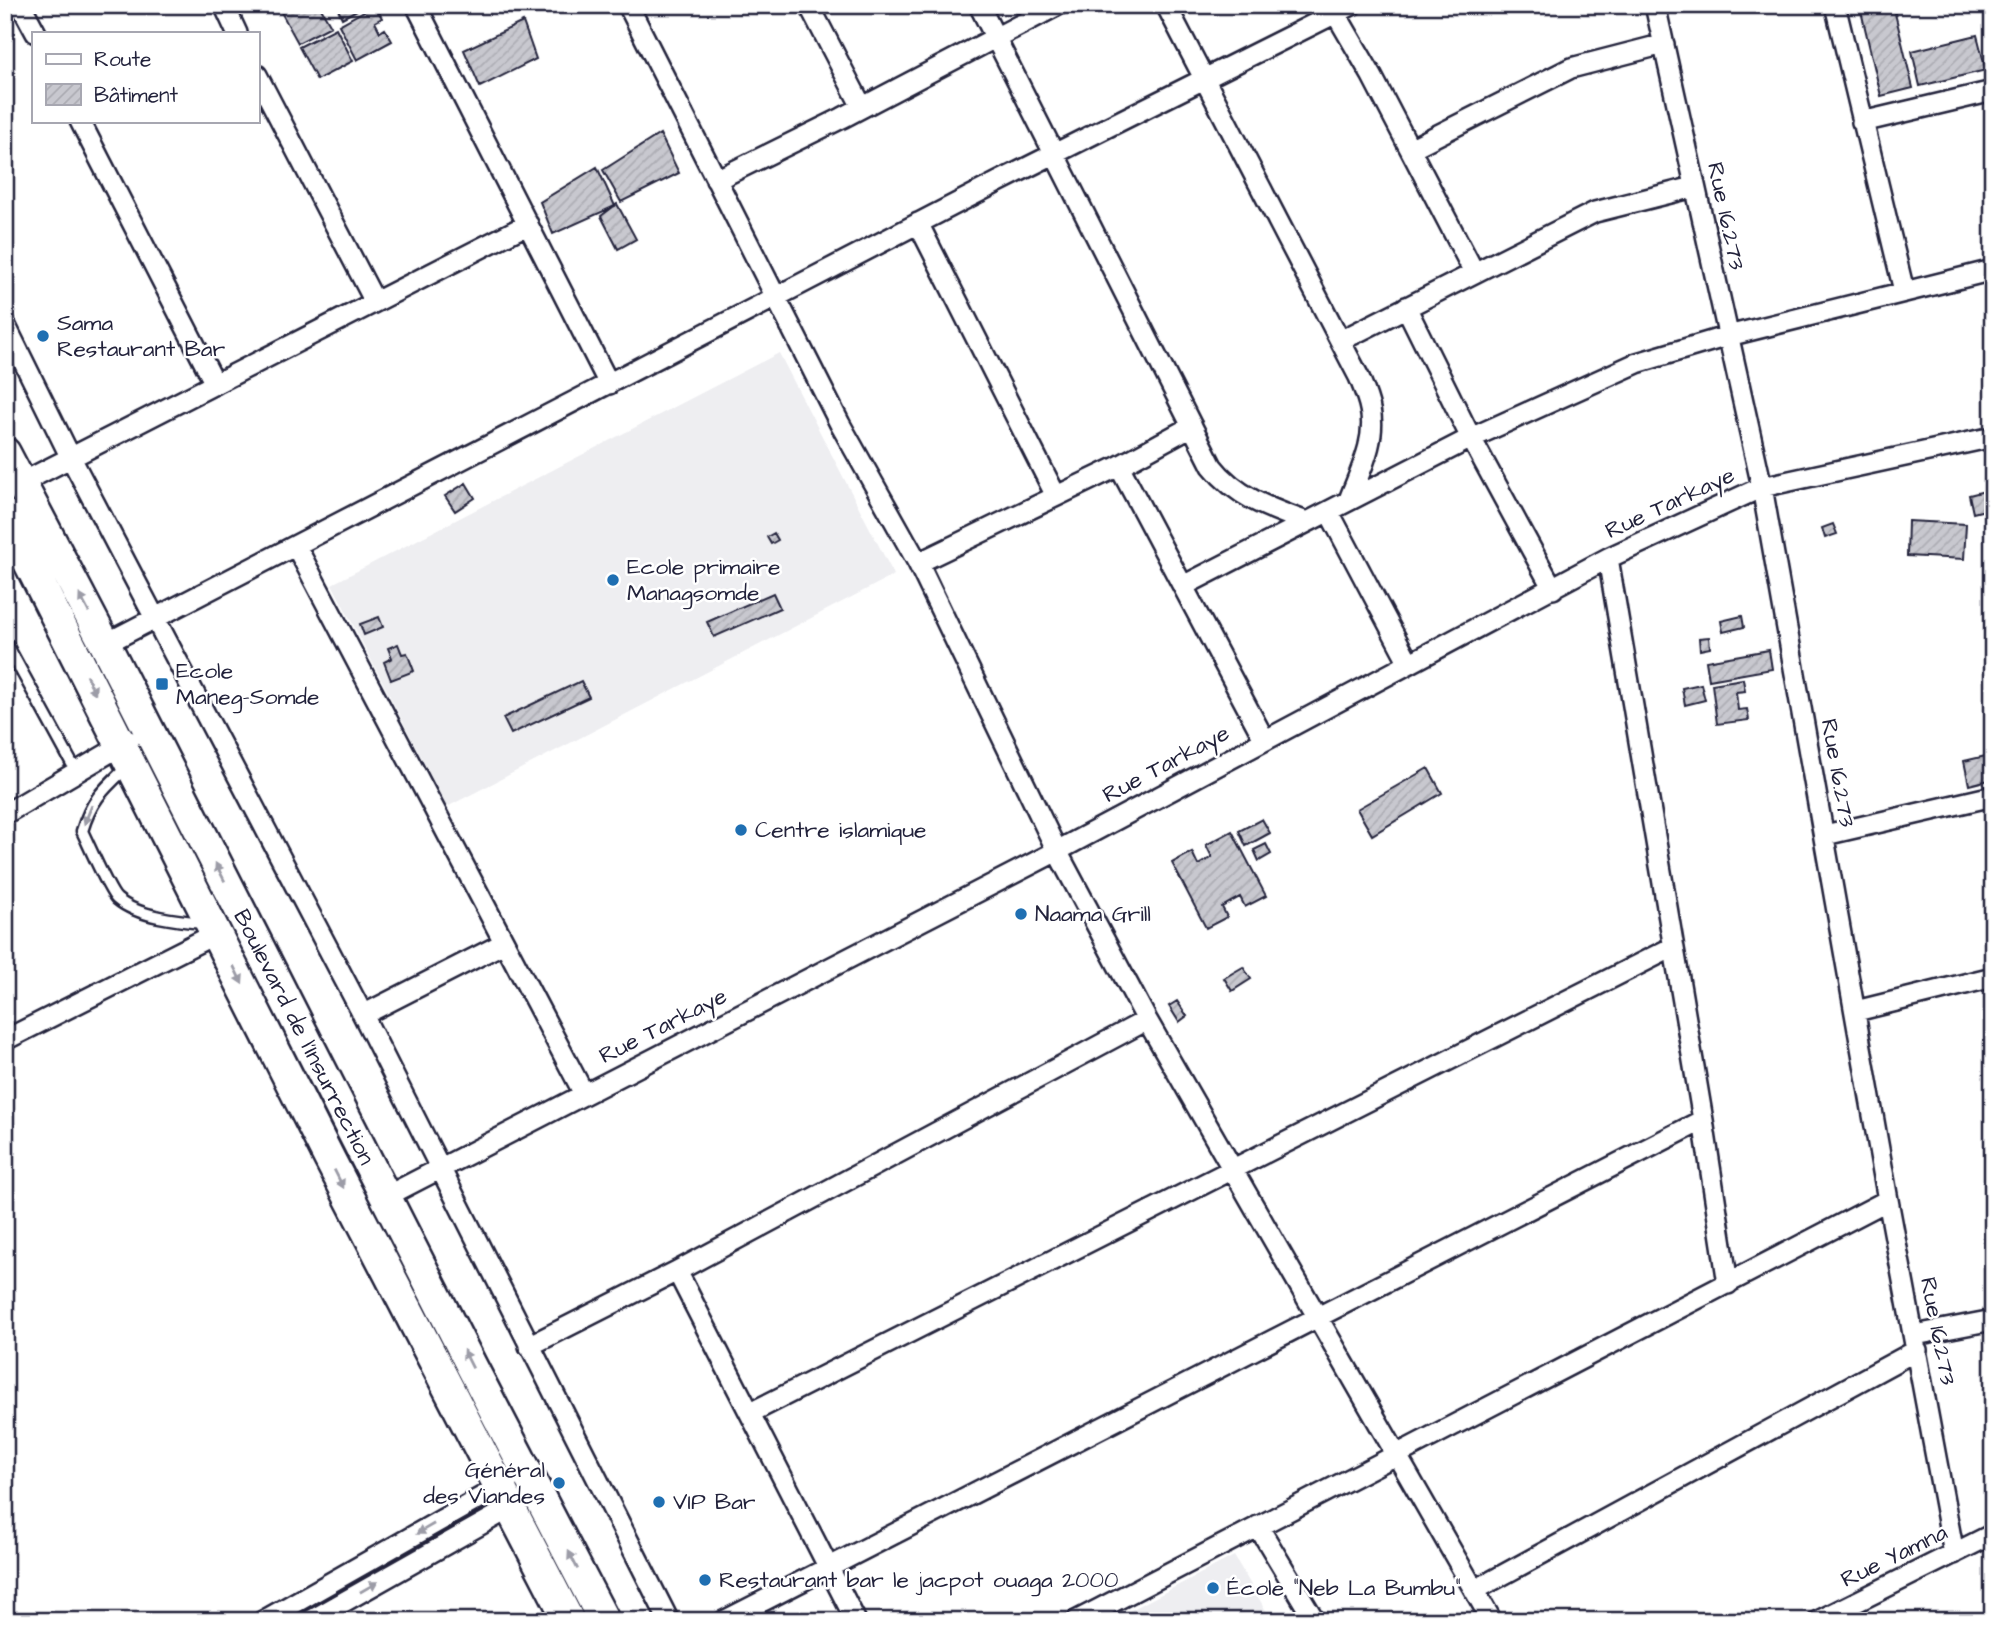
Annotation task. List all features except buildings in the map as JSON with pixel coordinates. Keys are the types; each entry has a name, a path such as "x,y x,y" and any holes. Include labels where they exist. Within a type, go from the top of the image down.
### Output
{"main road":[{"name":"Boulevard de l'Insurrection","path":"5,453 604,1621"},
{"name":"Boulevard de l'Insurrection","path":"5,514 330,1160 569,1621"}],"street":[{"path":"21,5 35,32"},
{"path":"224,5 237,32"},
{"path":"416,5 609,384"},
{"path":"628,5 775,298 918,563 1057,851 1147,1020 1492,1621"},
{"path":"809,5 862,107"},
{"path":"979,5 1212,466 1222,479 1253,500 1307,522"},
{"path":"716,180 1058,5"},
{"path":"1166,5 1359,377 1370,408 1372,429 1349,500"},
{"name":"Rue 16.273","path":"1655,5 1762,487 1888,1200 1954,1554"},
{"path":"1835,5 1904,292"},
{"path":"105,644 918,223 1344,9 1409,149 1474,272"},
{"path":"1409,149 1571,68 1664,44"},
{"path":"259,79 375,302"},
{"path":"1862,122 1993,91"},
{"path":"81,122 215,384"},
{"path":"1342,340 1595,212 1694,187"},
{"path":"918,223 1056,496"},
{"path":"21,483 528,224"},
{"path":"1182,586 1471,438 1637,363 1728,336 1993,270"},
{"path":"1406,307 1471,438 1553,589"},
{"path":"5,324 71,458 363,1016 668,1621"},
{"path":"918,563 1119,466 1192,426"},
{"name":"Rue Tarkaye","path":"385,1197 1057,851 1608,558 1762,487 1993,436"},
{"path":"1119,466 1264,739"},
{"path":"1328,512 1409,663"},
{"path":"296,546 584,1094"},
{"path":"1608,558 1728,1284"},
{"path":"5,814 76,771 126,754 149,731"},
{"path":"1825,835 1993,796"},
{"path":"5,1040 214,929"},
{"path":"363,1016 504,943"},
{"path":"750,1413 1673,947"},
{"path":"1856,1011 1993,977"},
{"path":"529,1346 677,1271 1147,1020"},
{"path":"724,1621 1703,1120"},
{"path":"1076,1621 1888,1200"},
{"path":"677,1271 856,1621"},
{"path":"1475,1590 1916,1343 1993,1320"},
{"path":"264,1621 533,1483"},
{"path":"310,1621 504,1497"},
{"path":"1258,1526 1315,1621"},
{"name":"Rue Yamna","path":"1818,1621 1993,1534"}],"lane":[{"path":"5,641 76,771"},
{"path":"126,754 89,807 82,831 116,898 140,911 167,920 214,929"}],"shaded area":[{"name":"Ecole primaire Managsomde","path":"779,353 894,575 447,807 332,584"},
{"name":"École \"Neb La Bumbu\"","path":"1234,1556 1272,1621 1110,1621"}],"place":[{"name":"Sama Restaurant Bar","path":"43,336"},
{"name":"Ecole primaire Managsomde","path":"613,580"},
{"name":"Ecole Maneg-Somde","path":"162,684"},
{"name":"Centre islamique","path":"741,830"},
{"name":"Naama Grill","path":"1021,914"},
{"name":"Général des Viandes","path":"559,1483"},
{"name":"VIP Bar","path":"659,1502"},
{"name":"Restaurant bar le jacpot ouaga 2000","path":"705,1580"},
{"name":"École \"Neb La Bumbu\"","path":"1213,1588"}]}
